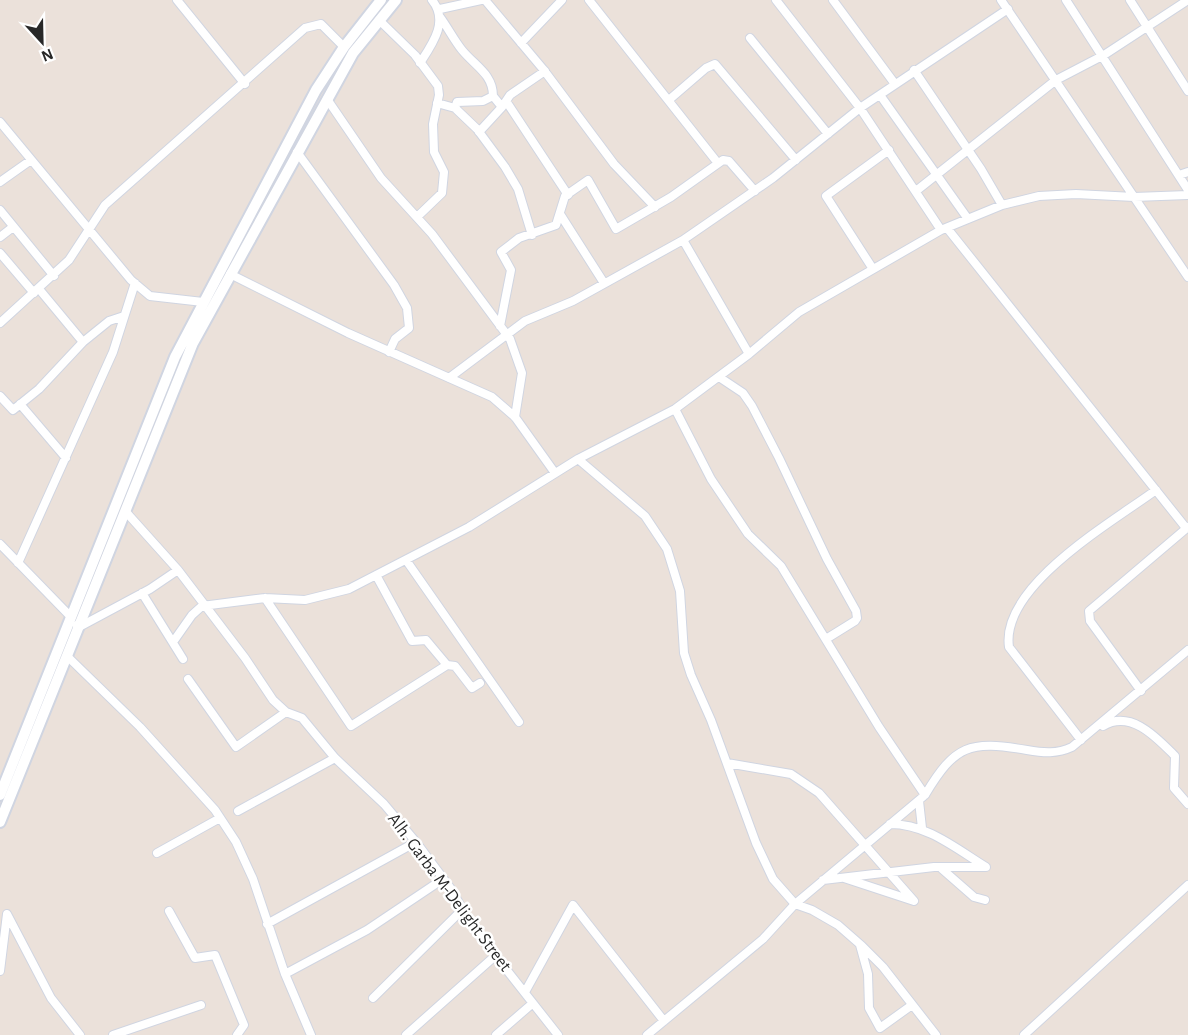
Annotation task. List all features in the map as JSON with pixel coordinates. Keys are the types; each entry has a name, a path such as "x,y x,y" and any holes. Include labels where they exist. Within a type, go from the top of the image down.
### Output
{"main road":[{"path":"0,795 150,417 203,302 316,90 344,47 381,0"},
{"path":"0,822 194,343 230,273 352,53 396,0"}],"street":[{"path":"177,0 245,84"},
{"path":"432,0 462,50 493,85 493,96"},
{"path":"420,63 433,43 442,0"},
{"path":"440,13 483,0 545,71 614,164 655,207"},
{"path":"521,43 553,3 562,0"},
{"path":"589,0 661,93 670,99 717,162"},
{"path":"776,0 860,108 944,229 1187,528 1089,611 1090,621 1141,691"},
{"path":"833,0 896,84"},
{"path":"1001,0 1188,277"},
{"path":"1066,0 1104,55 1188,190"},
{"path":"1130,0 1188,91"},
{"path":"916,191 1056,80 1104,55 1184,1"},
{"path":"449,378 538,314 573,301 683,240 755,191 860,108 1008,9"},
{"path":"379,20 420,63 438,86 433,143 434,152 444,172 442,193 417,217"},
{"path":"0,323 69,260 88,227 105,205 245,84 305,28 321,24 344,47"},
{"path":"750,39 828,134"},
{"path":"670,99 706,68 715,64 796,160"},
{"path":"915,70 968,149 1002,206"},
{"path":"479,132 510,95 545,71"},
{"path":"880,94 968,219"},
{"path":"493,96 504,104 567,195"},
{"path":"455,108 457,102 483,101 493,96"},
{"path":"327,99 381,177 417,217 507,335 517,355 522,373 515,417"},
{"path":"437,103 455,108 479,132 518,189 532,236"},
{"path":"0,122 135,284 150,296 203,302"},
{"path":"873,270 826,196 889,150"},
{"path":"297,152 394,285 406,308 410,328 395,339 389,352"},
{"path":"0,182 31,160"},
{"path":"500,326 511,270 501,252 519,238 532,236 556,225 567,195 588,180 616,229 655,207 717,162 729,161 755,191"},
{"path":"1179,175 1188,171"},
{"path":"173,642 192,615 202,606 265,598 305,600 328,596 349,589 468,527 578,459 675,409 749,354 799,312 944,229 1002,206 1039,196 1188,195"},
{"path":"0,210 54,276"},
{"path":"560,214 604,283"},
{"path":"0,237 13,227"},
{"path":"683,240 749,354"},
{"path":"0,253 83,342"},
{"path":"230,273 389,352 492,397 515,417 555,473"},
{"path":"18,563 113,352 135,284"},
{"path":"0,396 13,410 39,389 83,342 109,321 124,316"},
{"path":"718,377 743,393 752,406 780,458 827,559 856,611 855,621 826,639"},
{"path":"20,404 66,458"},
{"path":"675,409 711,479 748,534 781,566 922,798 922,828"},
{"path":"578,459 645,516 667,549 680,591 684,653 768,869 795,904 813,910 838,925 859,943 883,967 936,1035"},
{"path":"1081,740 1009,647 1007,635 1013,617 1036,585 1070,552 1156,490"},
{"name":"Alh. Garba M-Delight Street","path":"126,512 178,570 202,606 245,658 265,691 285,712 302,718 335,758 384,804 416,842 495,956 558,1035"},
{"path":"0,544 70,620 81,626 142,593 178,570"},
{"path":"406,560 519,723"},
{"path":"376,575 412,641 426,640 447,665"},
{"path":"142,593 183,659"},
{"path":"265,598 351,726 447,665 455,666 472,688 480,683"},
{"path":"1081,740 1188,650"},
{"path":"68,657 140,728 220,818 236,842 254,879 285,974 311,1035"},
{"path":"188,679 236,747 285,712"},
{"path":"647,1035 763,939 795,904 922,798 940,770 955,754 967,748 1007,746 1045,753 1062,752 1109,723 1125,722 1148,729 1175,756 1174,788 1188,804"},
{"path":"238,811 335,758"},
{"path":"727,763 791,774 819,793 863,846 914,901 843,878"},
{"path":"157,853 220,818"},
{"path":"823,880 934,867 942,869 986,867 922,828 909,824 890,824"},
{"path":"267,924 416,842"},
{"path":"942,869 975,897 986,900"},
{"path":"285,974 367,930 443,879"},
{"path":"1024,1035 1188,885"},
{"path":"525,992 573,905 664,1021"},
{"path":"373,998 463,909"},
{"path":"169,911 195,958 216,955 244,1025 237,1035"},
{"path":"0,970 7,914 51,998 80,1035"},
{"path":"859,943 868,974 868,1008 880,1028 912,1005"},
{"path":"406,1035 495,956"},
{"path":"496,1035 533,1003"},
{"path":"113,1035 201,1005"}]}
